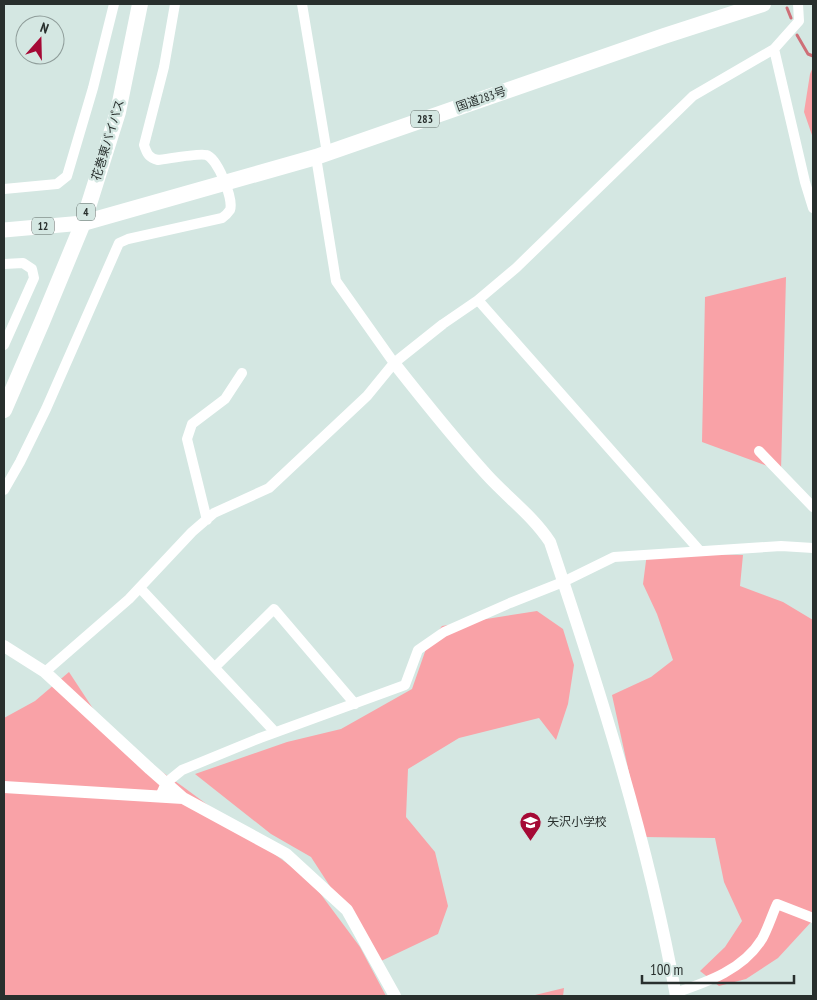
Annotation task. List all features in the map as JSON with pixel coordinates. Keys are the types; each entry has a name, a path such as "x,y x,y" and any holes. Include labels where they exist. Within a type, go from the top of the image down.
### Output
{"highway":[{"name":"花巻東バイパス","path":"4,410 35,340 82,223 118,112 140,4"},
{"name":"国道283号","path":"82,223 321,155 655,39 763,4"}],"main road":[{"name":"12","path":"4,230 82,223"}],"street":[{"path":"4,189 57,184 67,176 93,88 114,4"},
{"path":"4,490 46,409 119,243 128,238 222,218 230,212 231,203 226,183 214,160 206,155 158,160 151,158 146,153 144,145 164,68 175,4"},
{"path":"302,4 336,282 435,416 488,476 541,528 550,542 613,737 651,877 675,995 713,979 740,963 754,951 763,938 777,904 813,918"},
{"path":"45,672 140,588 192,532 214,514 269,488 367,396 394,363 443,324 478,300 516,268 692,96 774,49 799,21 798,4"},
{"path":"774,49 805,182 813,208"},
{"path":"4,264 22,263 32,269 34,278 4,344"},
{"path":"478,300 700,551"},
{"path":"207,520 187,439 192,424 225,399 242,373"},
{"path":"759,451 813,507"},
{"path":"160,796 166,783 182,770 276,732 405,686 418,650 444,632 563,582 614,557 781,546 813,548"},
{"path":"140,588 276,732"},
{"path":"214,667 274,610 355,704"},
{"path":"4,646 45,672 183,798 286,854 347,910 395,996"},
{"path":"4,787 183,798"}],"shaded area":[{"path":"813,67 813,138 804,112 810,74"},
{"path":"786,277 781,471 702,442 705,297"},
{"path":"647,553 743,555 740,586 783,602 813,620 813,920 778,958 746,979 719,986 700,971 725,947 742,921 724,882 715,838 643,837 612,695 651,677 673,660 657,614 643,584"},
{"path":"537,611 563,629 574,665 568,704 556,740 539,718 459,738 408,769 406,817 435,852 448,906 438,934 379,962 311,857 271,834 195,774 287,742 341,729 412,689 427,646 442,626"},
{"path":"69,672 111,736 311,881 360,947 386,996 4,996 4,718 35,701"},
{"path":"564,988 563,996 531,996"}],"waterway":[{"path":"787,8 791,18"},
{"path":"797,35 808,54 813,56"}],"place":[{"name":"矢沢小学校","path":"531,841"}]}
